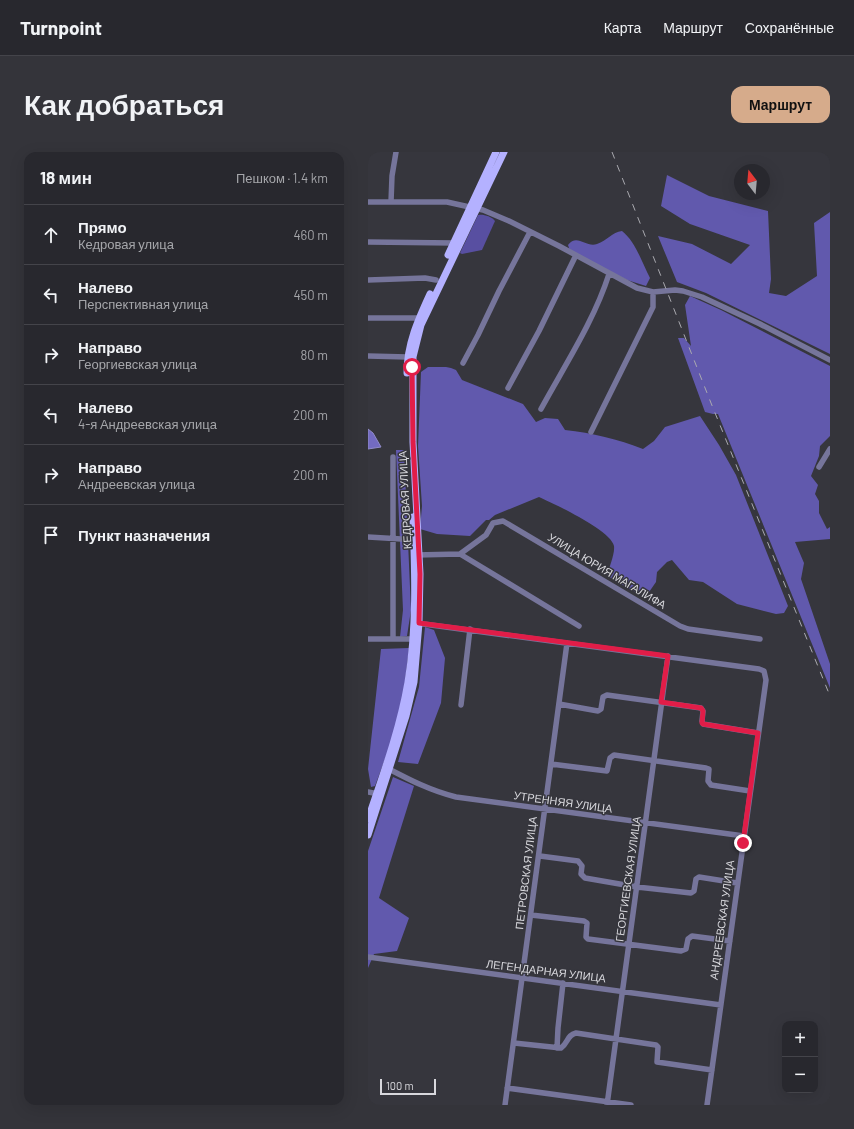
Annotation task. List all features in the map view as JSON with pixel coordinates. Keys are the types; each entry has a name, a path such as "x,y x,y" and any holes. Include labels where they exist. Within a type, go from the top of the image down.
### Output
{"main road":[{"name":"КЕДРОВАЯ УЛИЦА","path":"416,540 413,442 413,357 421,325 474,208 496,152"},
{"name":"КЕДРОВАЯ УЛИЦА","path":"368,820 379,794 404,722 414,682 417,623 417,555 408,387 408,357 410,342 419,318 454,243 504,152"},
{"name":"КЕДРОВАЯ УЛИЦА","path":"368,835 379,794"}],"street":[{"path":"391,202 392,176 396,152"},
{"path":"368,202 447,202 474,208 497,216 530,232 637,288 653,292 675,290 683,291 702,297 760,324 830,360"},
{"path":"462,363 478,335 499,290 530,232"},
{"path":"368,242 454,243"},
{"path":"508,388 539,331 576,255"},
{"path":"541,408 600,299 609,274"},
{"path":"368,280 425,278 436,280"},
{"path":"591,432 653,307 653,292"},
{"path":"368,318 419,318"},
{"path":"368,356 408,357"},
{"path":"819,467 830,449"},
{"name":"КЕДРОВАЯ УЛИЦА","path":"393,457 393,639"},
{"name":"УЛИЦА ЮРИЯ МАГАЛИФА","path":"460,554 486,535 493,523 503,521 680,626 688,629 760,639"},
{"path":"368,537 416,540"},
{"path":"417,555 460,554 579,626"},
{"path":"417,623 668,656"},
{"path":"461,705 470,629"},
{"path":"368,639 415,639"},
{"name":"ПЕТРОВСКАЯ УЛИЦА","path":"505,1105 540,856 544,810 567,643"},
{"name":"АНДРЕЕВСКАЯ УЛИЦА","path":"668,656 759,669 764,671 766,676 707,1105"},
{"name":"ГЕОРГИЕВСКАЯ УЛИЦА","path":"607,1104 668,656"},
{"path":"559,704 598,711 601,710 603,697 607,695 661,702 701,708 703,711 703,724 758,733"},
{"path":"551,764 607,771 611,756 706,768 709,769 708,781 711,785 750,791"},
{"name":"УТРЕННЯЯ УЛИЦА","path":"388,768 409,780 456,798 744,836"},
{"path":"368,792 379,794"},
{"path":"540,856 578,861 582,866 581,874 585,878 637,886 692,893 694,891 696,879 699,877 737,883"},
{"path":"531,915 588,922 586,938 588,939 681,951 686,948 688,939 692,936 730,941"},
{"name":"ЛЕГЕНДАРНАЯ УЛИЦА","path":"368,957 721,1005"},
{"path":"557,1048 563,983"},
{"path":"514,1043 561,1048 571,1034 576,1033 656,1045 658,1047 657,1062 712,1070"},
{"path":"507,1088 607,1104 631,1105"}],"shaded area":[{"path":"667,175 709,196 768,211 771,279 769,293 786,296 817,276 814,223 830,212 830,354 706,293 677,282 658,236 692,244 731,264 750,245 690,224 661,206"},
{"path":"478,215 487,216 495,221 482,250 462,254 460,253"},
{"path":"622,231 635,247 650,278 646,286 627,280 570,251 568,245 575,240 593,245 597,244 615,233"},
{"path":"690,296 721,310 830,366 830,436 820,446 819,456 811,476 818,485 815,494 819,501 819,513 827,529 830,527 830,539 795,542 804,563 801,579 830,664 830,688 718,414 705,412 678,338 684,338 691,346 685,305"},
{"path":"428,367 451,368 456,370 462,380 523,404 536,422 545,418 558,419 565,430 605,437 643,449 654,441 665,427 700,416 736,475 788,606 784,613 776,614 737,604 703,582 689,580 672,560 667,562 657,572 656,582 647,595 639,594 607,576 614,549 611,540 593,525 539,497 486,520 470,536 437,534 420,529 422,506 418,446 421,372"},
{"path":"368,429 373,433 381,447 368,449"},
{"path":"396,450 404,450 411,610 407,636 400,637 403,610"},
{"path":"425,627 434,630 445,658 441,703 418,764 398,762 419,687"},
{"path":"409,648 404,690 392,740 375,786 371,787 368,769 381,649"},
{"path":"393,777 414,786 379,898 409,918 397,951 374,954 368,968 368,851"}],"railway":[{"path":"612,152 711,403 830,696"}],"route":[{"path":"412,367 413,442 420,574 419,623 668,656 661,702 701,708 703,711 703,724 758,733 743,843"}]}
